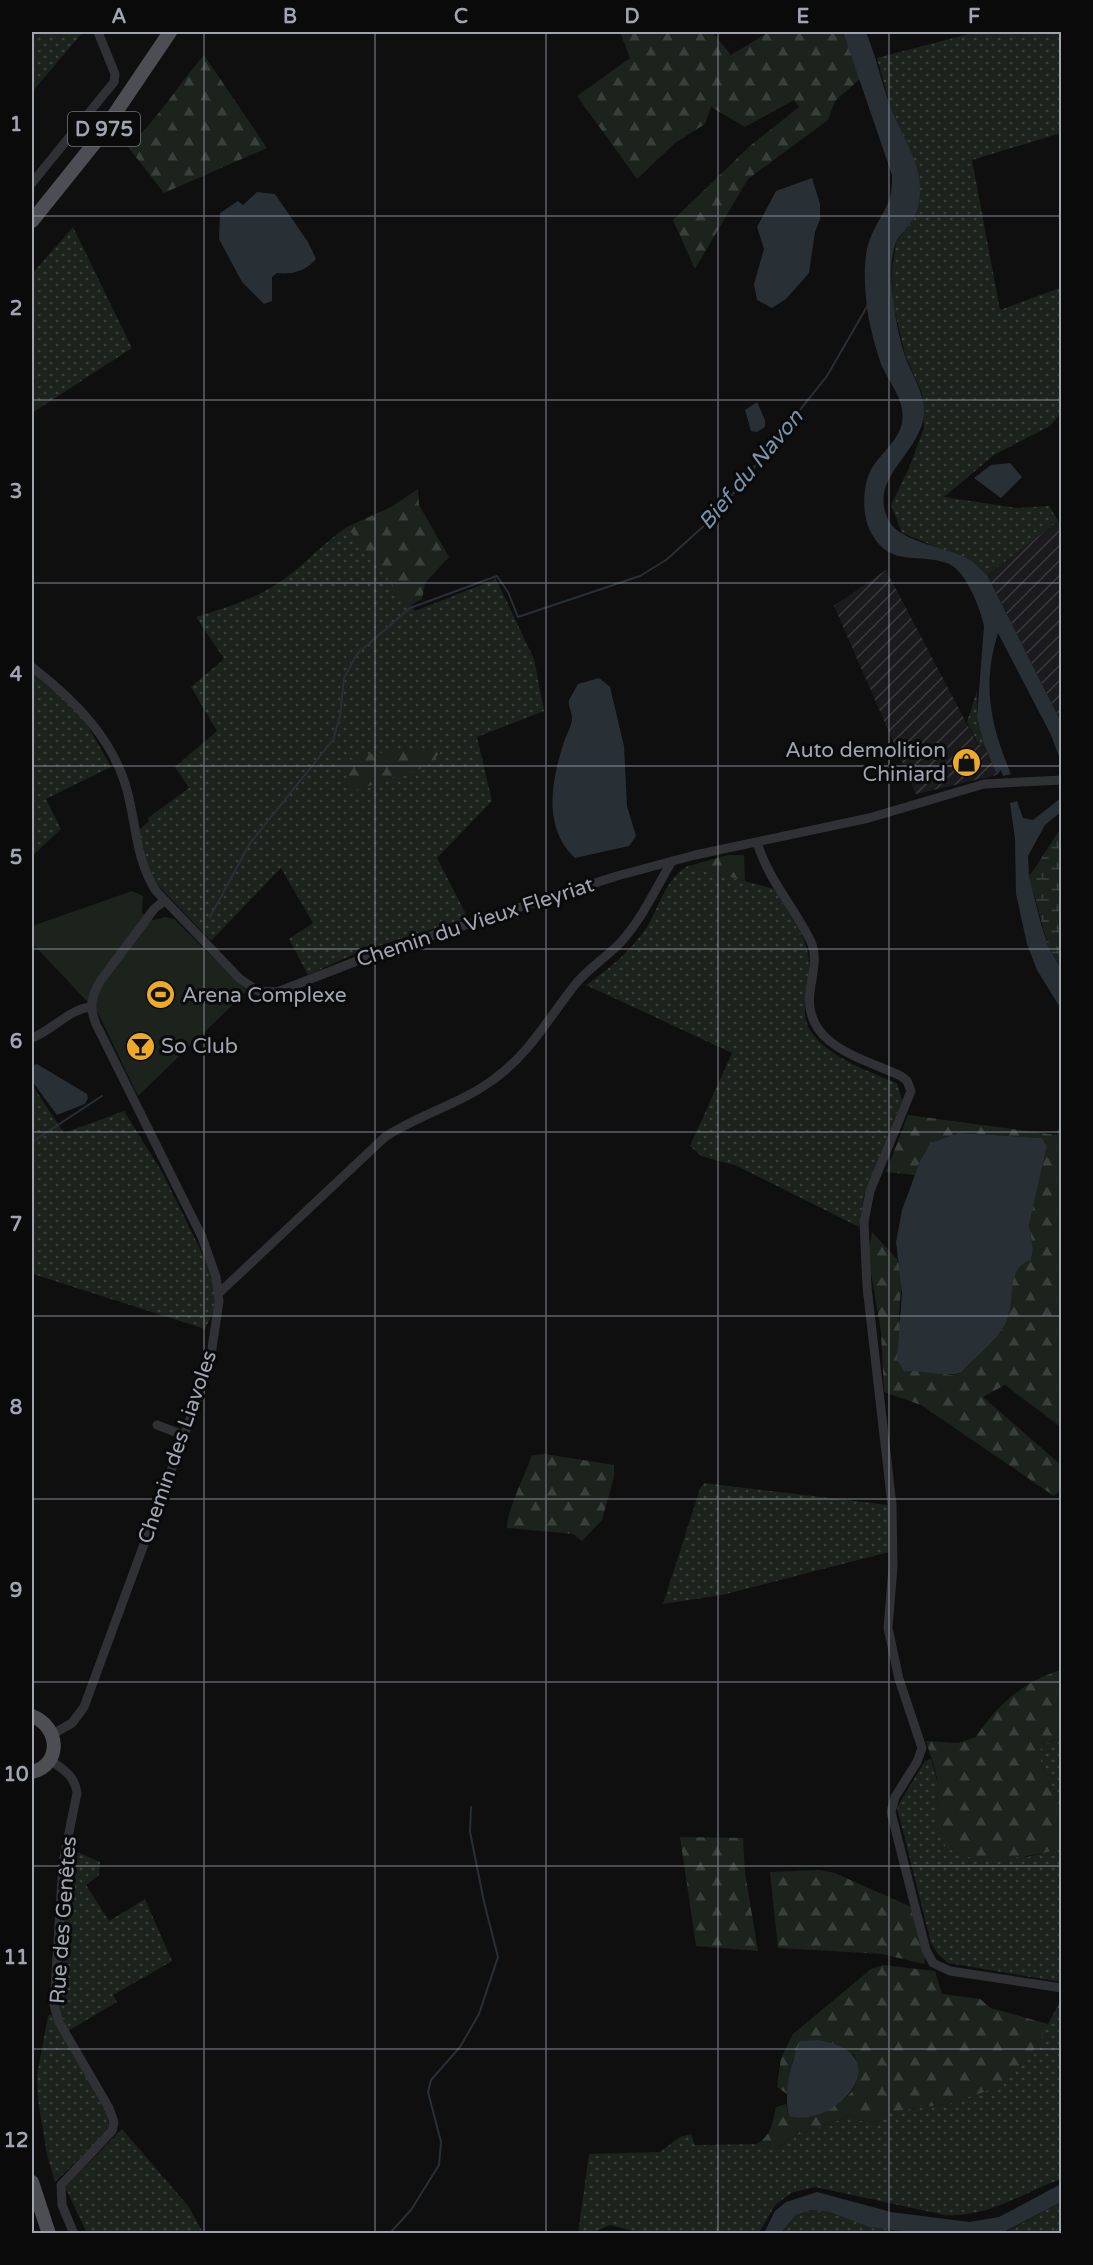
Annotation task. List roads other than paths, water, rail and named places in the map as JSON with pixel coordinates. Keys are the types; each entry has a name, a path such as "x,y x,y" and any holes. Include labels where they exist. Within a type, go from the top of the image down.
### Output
{"main road":[{"name":"D 975","path":"32,221 97,140 170,32"},
{"path":"32,1716 41,1720 53,1734 55,1743 50,1760 44,1767 32,1772"},
{"path":"32,2182 49,2234"}],"street":[{"path":"32,183 114,82 115,74 98,32"},
{"name":"Chemin du Vieux Fleyriat","path":"32,667 77,704 99,734 127,787 143,867 164,900 248,986 258,991 277,992 375,954 672,861 869,818 984,784 1061,780"},
{"path":"757,842 768,870 813,948 814,966 808,1009 812,1022 834,1043 861,1060 901,1076 907,1081 911,1091 870,1191 864,1222 867,1287 892,1505 893,1567 888,1628 898,1679 922,1748 917,1762 895,1797 891,1812 926,1950 933,1963 950,1971 1062,1988"},
{"path":"219,1293 385,1137 407,1123 493,1080 517,1060 533,1044 574,985 620,943 672,861"},
{"path":"32,1038 48,1031 78,1010 90,1007 94,992 101,980 154,909 164,900"},
{"name":"Chemin des Liavoles","path":"53,1734 72,1724 84,1707 210,1362 219,1293 202,1237 96,1024 90,1007"},
{"path":"157,1425 183,1435"},
{"name":"Rue des Genêtes","path":"50,1760 69,1774 77,1793 63,1863 54,2005 59,2022 109,2108 114,2122 112,2131 61,2185 62,2205 74,2234"}],"waterway":[{"name":"Bief du Navon","path":"210,917 250,843 333,740 340,716 344,678 357,654 410,608 497,576 508,592 518,617 640,576 666,560 716,515 827,376 869,303"},
{"name":"Bief du Navon","path":"32,1142 102,1096"},
{"path":"389,2234 411,2210 439,2165 441,2142 428,2092 431,2080 460,2047 479,2014 498,1957 470,1832 471,1807"},
{"path":"1052,2234 1062,2226"}],"place":[{"name":"Auto demolition Chiniard","path":"967,762"},
{"name":"Arena Complexe","path":"161,995"},
{"name":"So Club","path":"140,1046"}]}
